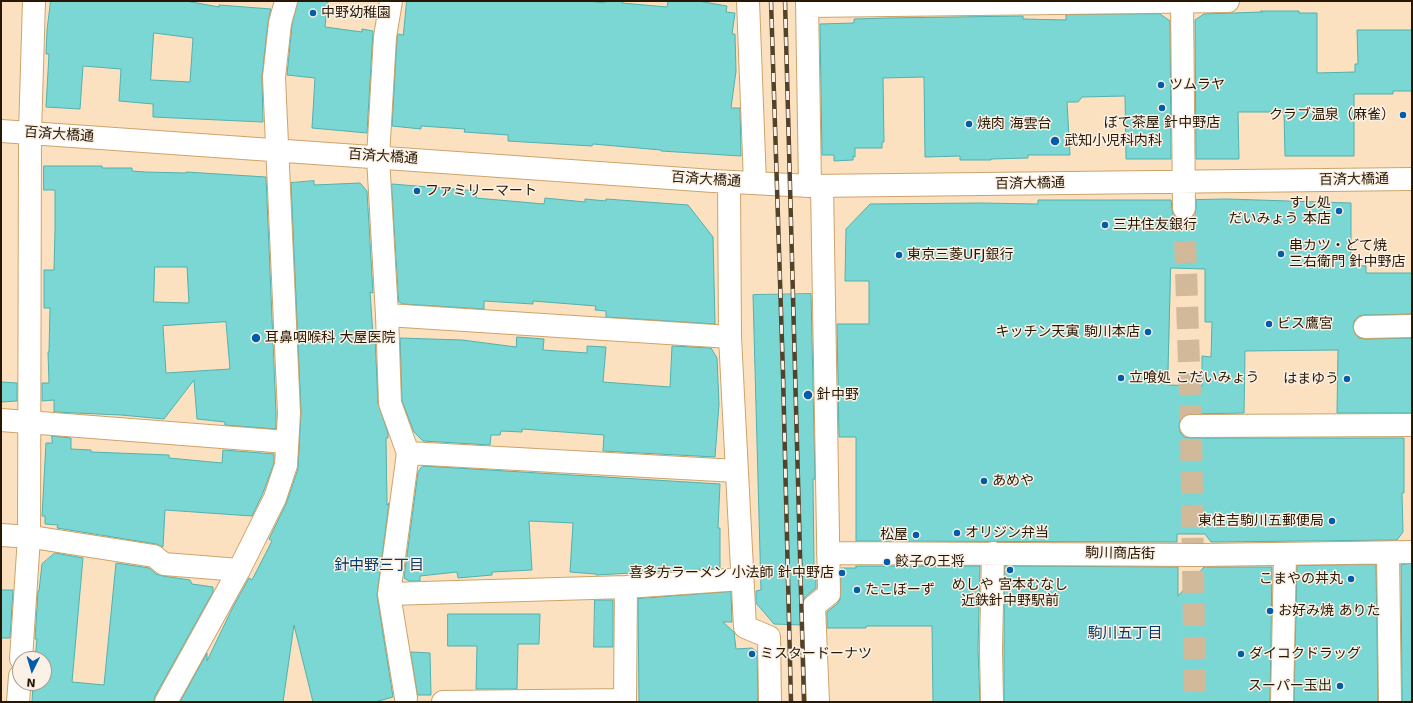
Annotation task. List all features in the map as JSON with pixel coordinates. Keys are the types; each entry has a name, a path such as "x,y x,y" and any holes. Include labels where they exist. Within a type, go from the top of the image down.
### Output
{"street":[{"path":"22,651 29,537 30,132 34,1"},
{"path":"166,702 239,570 275,498 286,465 289,413 274,77 280,23 286,1"},
{"path":"391,1 385,37 378,157 387,315 390,403 408,453 389,594 407,701"},
{"path":"748,1 755,183"},
{"path":"1182,1 1184,208"},
{"path":"818,702 814,606 829,594 816,186 807,4 1228,1"},
{"name":"百済大橋通","path":"1,131 729,182 816,186 1412,179"},
{"path":"729,182 730,336 745,627 769,636 770,702"},
{"path":"387,315 730,336"},
{"path":"1365,328 1412,326"},
{"path":"1,420 288,442"},
{"path":"1192,426 1412,425"},
{"path":"408,453 737,471"},
{"path":"1,536 29,537 154,556 164,564 239,570"},
{"name":"駒川商店街","path":"828,552 1203,555 1412,552"},
{"path":"992,702 991,648 993,553"},
{"path":"1388,553 1390,702"},
{"path":"1282,702 1285,554"},
{"path":"389,594 626,587 742,579"},
{"path":"443,702 625,700 626,587"},
{"path":"18,702 19,691"}],"building":[{"path":"51,1 186,1 219,7 219,5 271,9 268,22 262,76 263,122 153,117 153,104 119,101 121,69 83,66 80,109 46,107 49,54 46,54 47,30","holes":["154,33 193,38 190,82 151,80"]},
{"path":"298,1 328,1 325,27 362,32 362,29 373,31 367,133 312,128 315,78 287,75 292,25"},
{"path":"407,1 587,1 605,3 605,1 622,1 622,3 667,7 668,1 698,1 727,6 726,12 735,13 732,34 735,34 736,71 731,108 740,108 741,156 661,151 593,144 592,146 508,141 508,135 464,132 465,129 421,126 421,129 392,126 397,38 398,34 403,35"},
{"path":"1261,11 1299,11 1299,13 1317,13 1317,73 1355,72 1355,64 1358,64 1357,30 1412,30 1412,91 1393,91 1393,94 1354,94 1354,156 1285,156 1284,112 1238,112 1239,159 1196,159 1195,20 1204,14 1262,12"},
{"path":"1160,14 1170,21 1171,159 1126,159 1125,96 1082,97 1078,102 1067,102 1070,155 1028,155 1028,158 991,160 960,160 960,156 925,157 924,77 883,78 884,142 882,142 882,148 855,148 855,157 853,156 853,160 834,161 834,155 822,155 820,24 854,23 854,19 887,18 1023,16 1023,19 1066,20 1066,15"},
{"path":"44,166 102,166 102,168 132,168 132,171 145,172 186,172 266,177 276,429 225,425 225,422 197,419 194,380 164,419 121,415 54,412 54,400 42,401 42,383 49,383 48,352 50,308 44,308 44,270 54,270 55,230 55,190 44,190","holes":["155,267 187,267 189,303 154,302","226,322 230,369 166,373 163,326"]},
{"path":"314,181 314,185 360,183 367,191 373,293 370,292 373,336 375,336 378,403 388,433 388,438 386,438 387,505 389,503 377,595 393,697 375,702 313,702 294,625 283,702 180,702 207,653 207,661 233,607 249,578 252,580 272,541 269,539 286,504 298,469 301,412 291,183"},
{"path":"392,184 477,191 476,198 544,204 545,198 585,202 585,199 606,201 606,199 688,205 713,237 715,324 606,317 606,311 595,310 596,306 533,301 533,304 484,301 484,309 403,304 399,302"},
{"path":"1227,199 1351,203 1351,265 1366,266 1366,273 1412,273 1412,314 1359,316 1354,321 1353,327 1355,334 1359,338 1412,338 1412,413 1337,413 1338,350 1245,351 1244,413 1185,415 1180,420 1179,426 1180,432 1184,437 1191,438 1404,438 1404,493 1402,493 1403,532 1397,540 1211,542 1205,534 1177,534 1177,542 856,541 856,437 839,437 837,324 869,324 869,281 845,281 846,229 870,204 1038,204 1038,200 1171,200 1173,215 1178,219 1185,220 1190,219 1195,214 1196,200","holes":["1171,268 1205,269 1205,322 1212,322 1211,357 1202,356 1202,386 1168,385"]},
{"path":"811,294 815,479 813,479 814,568 816,568 816,588 806,596 803,601 802,625 774,624 756,603 756,591 761,590 753,295"},
{"path":"517,337 544,339 543,350 587,353 587,346 606,347 603,382 670,387 672,346 711,348 717,358 719,404 715,457 603,451 604,435 522,429 522,432 501,431 500,435 491,435 490,445 423,441 414,432 402,401 400,338 462,340 516,347"},
{"path":"1,382 17,383 17,401 1,402"},
{"path":"52,436 71,438 71,449 91,450 91,452 169,455 169,458 222,463 223,450 274,454 274,463 263,493 252,516 165,510 163,547 156,544 57,528 58,525 45,524 45,516 42,516 46,443 52,443"},
{"path":"423,466 720,484 718,528 720,528 720,568 596,575 570,572 573,523 529,521 532,570 492,572 492,575 458,578 457,572 420,576 420,581 409,581 404,578 418,472"},
{"path":"55,553 83,558 72,682 104,685 116,563 149,568 156,574 190,580 192,584 213,587 213,592 155,696 154,702 32,702 33,691 52,691 52,651 36,651 37,639 35,639 38,591 42,564"},
{"path":"1412,564 1412,702 1402,702 1401,565"},
{"path":"1376,565 1378,702 1294,702 1297,566"},
{"path":"856,566 980,566 978,649 980,702 933,702 932,626 866,626 866,628 827,628 827,612 837,604 840,599 841,568 856,568"},
{"path":"1005,566 1178,567 1178,596 1204,567 1272,567 1270,702 1004,702"},
{"path":"1,590 13,590 10,638 1,638"},
{"path":"731,592 732,622 723,622 734,632 736,649 752,648 757,652 758,702 639,702 638,599"},
{"path":"595,600 613,600 613,647 594,647"},
{"path":"448,614 540,614 539,644 518,644 517,689 476,689 477,646 448,646"},
{"path":"411,652 430,653 431,695 418,695"}],"tunnel":[{"path":"1184,208 1191,426 1195,702"}],"railway":[{"path":"771,1 783,374 791,702"},
{"path":"785,1 804,702"}],"place":[{"name":"中野幼稚園","path":"313,13"},
{"name":"ツムラヤ","path":"1161,85"},
{"name":"ぼて茶屋 針中野店","path":"1162,108"},
{"name":"クラブ温泉（麻雀）","path":"1403,115"},
{"name":"焼肉 海雲台","path":"969,124"},
{"name":"武知小児科内科","path":"1055,141"},
{"name":"ファミリーマート","path":"417,191"},
{"name":"すし処 だいみょう 本店","path":"1339,211"},
{"name":"三井住友銀行","path":"1105,225"},
{"name":"串カツ・どて焼 三右衛門 針中野店","path":"1281,254"},
{"name":"東京三菱UFJ銀行","path":"899,255"},
{"name":"ビス鷹宮","path":"1269,324"},
{"name":"キッチン天寅 駒川本店","path":"1148,332"},
{"name":"耳鼻咽喉科 大屋医院","path":"256,338"},
{"name":"立喰処 こだいみょう","path":"1121,378"},
{"name":"はまゆう","path":"1347,379"},
{"name":"針中野","path":"808,395"},
{"name":"あめや","path":"984,481"},
{"name":"東住吉駒川五郵便局","path":"1332,521"},
{"name":"オリジン弁当","path":"957,533"},
{"name":"松屋","path":"916,535"},
{"name":"餃子の王将","path":"887,562"},
{"name":"めしや 宮本むなし 近鉄針中野駅前","path":"1010,570"},
{"name":"喜多方ラーメン 小法師 針中野店","path":"842,573"},
{"name":"こまやの丼丸","path":"1351,579"},
{"name":"たこぼーず","path":"857,590"},
{"name":"お好み焼 ありた","path":"1270,611"},
{"name":"ミスタードーナツ","path":"752,654"},
{"name":"ダイコクドラッグ","path":"1241,654"},
{"name":"スーパー玉出","path":"1340,686"}],"district":[{"name":"針中野三丁目","path":"379,566"},
{"name":"駒川五丁目","path":"1125,634"}]}
